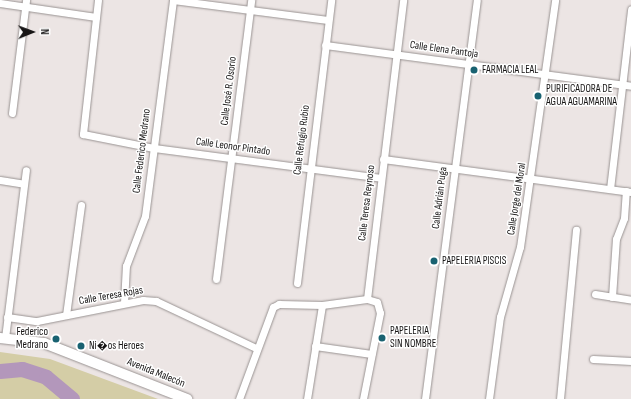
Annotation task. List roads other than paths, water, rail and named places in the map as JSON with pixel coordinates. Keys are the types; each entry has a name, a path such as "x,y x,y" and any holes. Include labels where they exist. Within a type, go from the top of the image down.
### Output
{"street":[{"path":"0,3 25,3 96,17 98,0"},
{"path":"173,0 328,20"},
{"name":"Calle Federico Medrano","path":"124,303 126,266 145,216 173,0"},
{"name":"Calle José R. Osorio","path":"216,279 251,0"},
{"name":"Calle Refugio Rubio","path":"297,283 309,168 331,0"},
{"name":"Calle Teresa Reynoso","path":"367,299 403,0"},
{"name":"Calle Adrián Puga","path":"425,399 477,0"},
{"name":"Calle Jorge del Moral","path":"489,399 500,317 520,248 531,179 555,0"},
{"path":"12,112 25,3"},
{"path":"610,189 631,9"},
{"name":"Calle Leonor Pintado","path":"96,17 83,134 154,148 381,178"},
{"name":"Calle Elena Pantoja","path":"325,45 631,86"},
{"path":"383,158 629,191 624,218 616,239 612,297"},
{"path":"3,338 26,170"},
{"path":"0,180 24,184"},
{"path":"66,315 81,205"},
{"path":"560,399 576,230"},
{"path":"595,294 631,300"},
{"path":"239,399 256,348 273,307 279,304 322,305 367,299 374,300 380,307 363,399"},
{"name":"Calle Teresa Rojas","path":"7,317 38,321 124,303 156,301 256,348"},
{"path":"307,399 322,305"},
{"name":"Avenida Malecón","path":"3,338 44,343 187,399"},
{"path":"315,346 371,354"},
{"path":"594,358 631,361"}],"waterway":[{"path":"0,371 22,369 46,377 72,399"}],"place":[{"name":"FARMACIA LEAL","path":"474,70"},
{"name":"PURIFICADORA DE AGUA AGUAMARINA","path":"538,96"},
{"name":"PAPELERIA PISCIS","path":"434,261"},
{"name":"PAPELERIA SIN NOMBRE","path":"382,338"},
{"name":"Federico Medrano","path":"56,339"},
{"name":"Ni�os Heroes","path":"81,346"}]}
